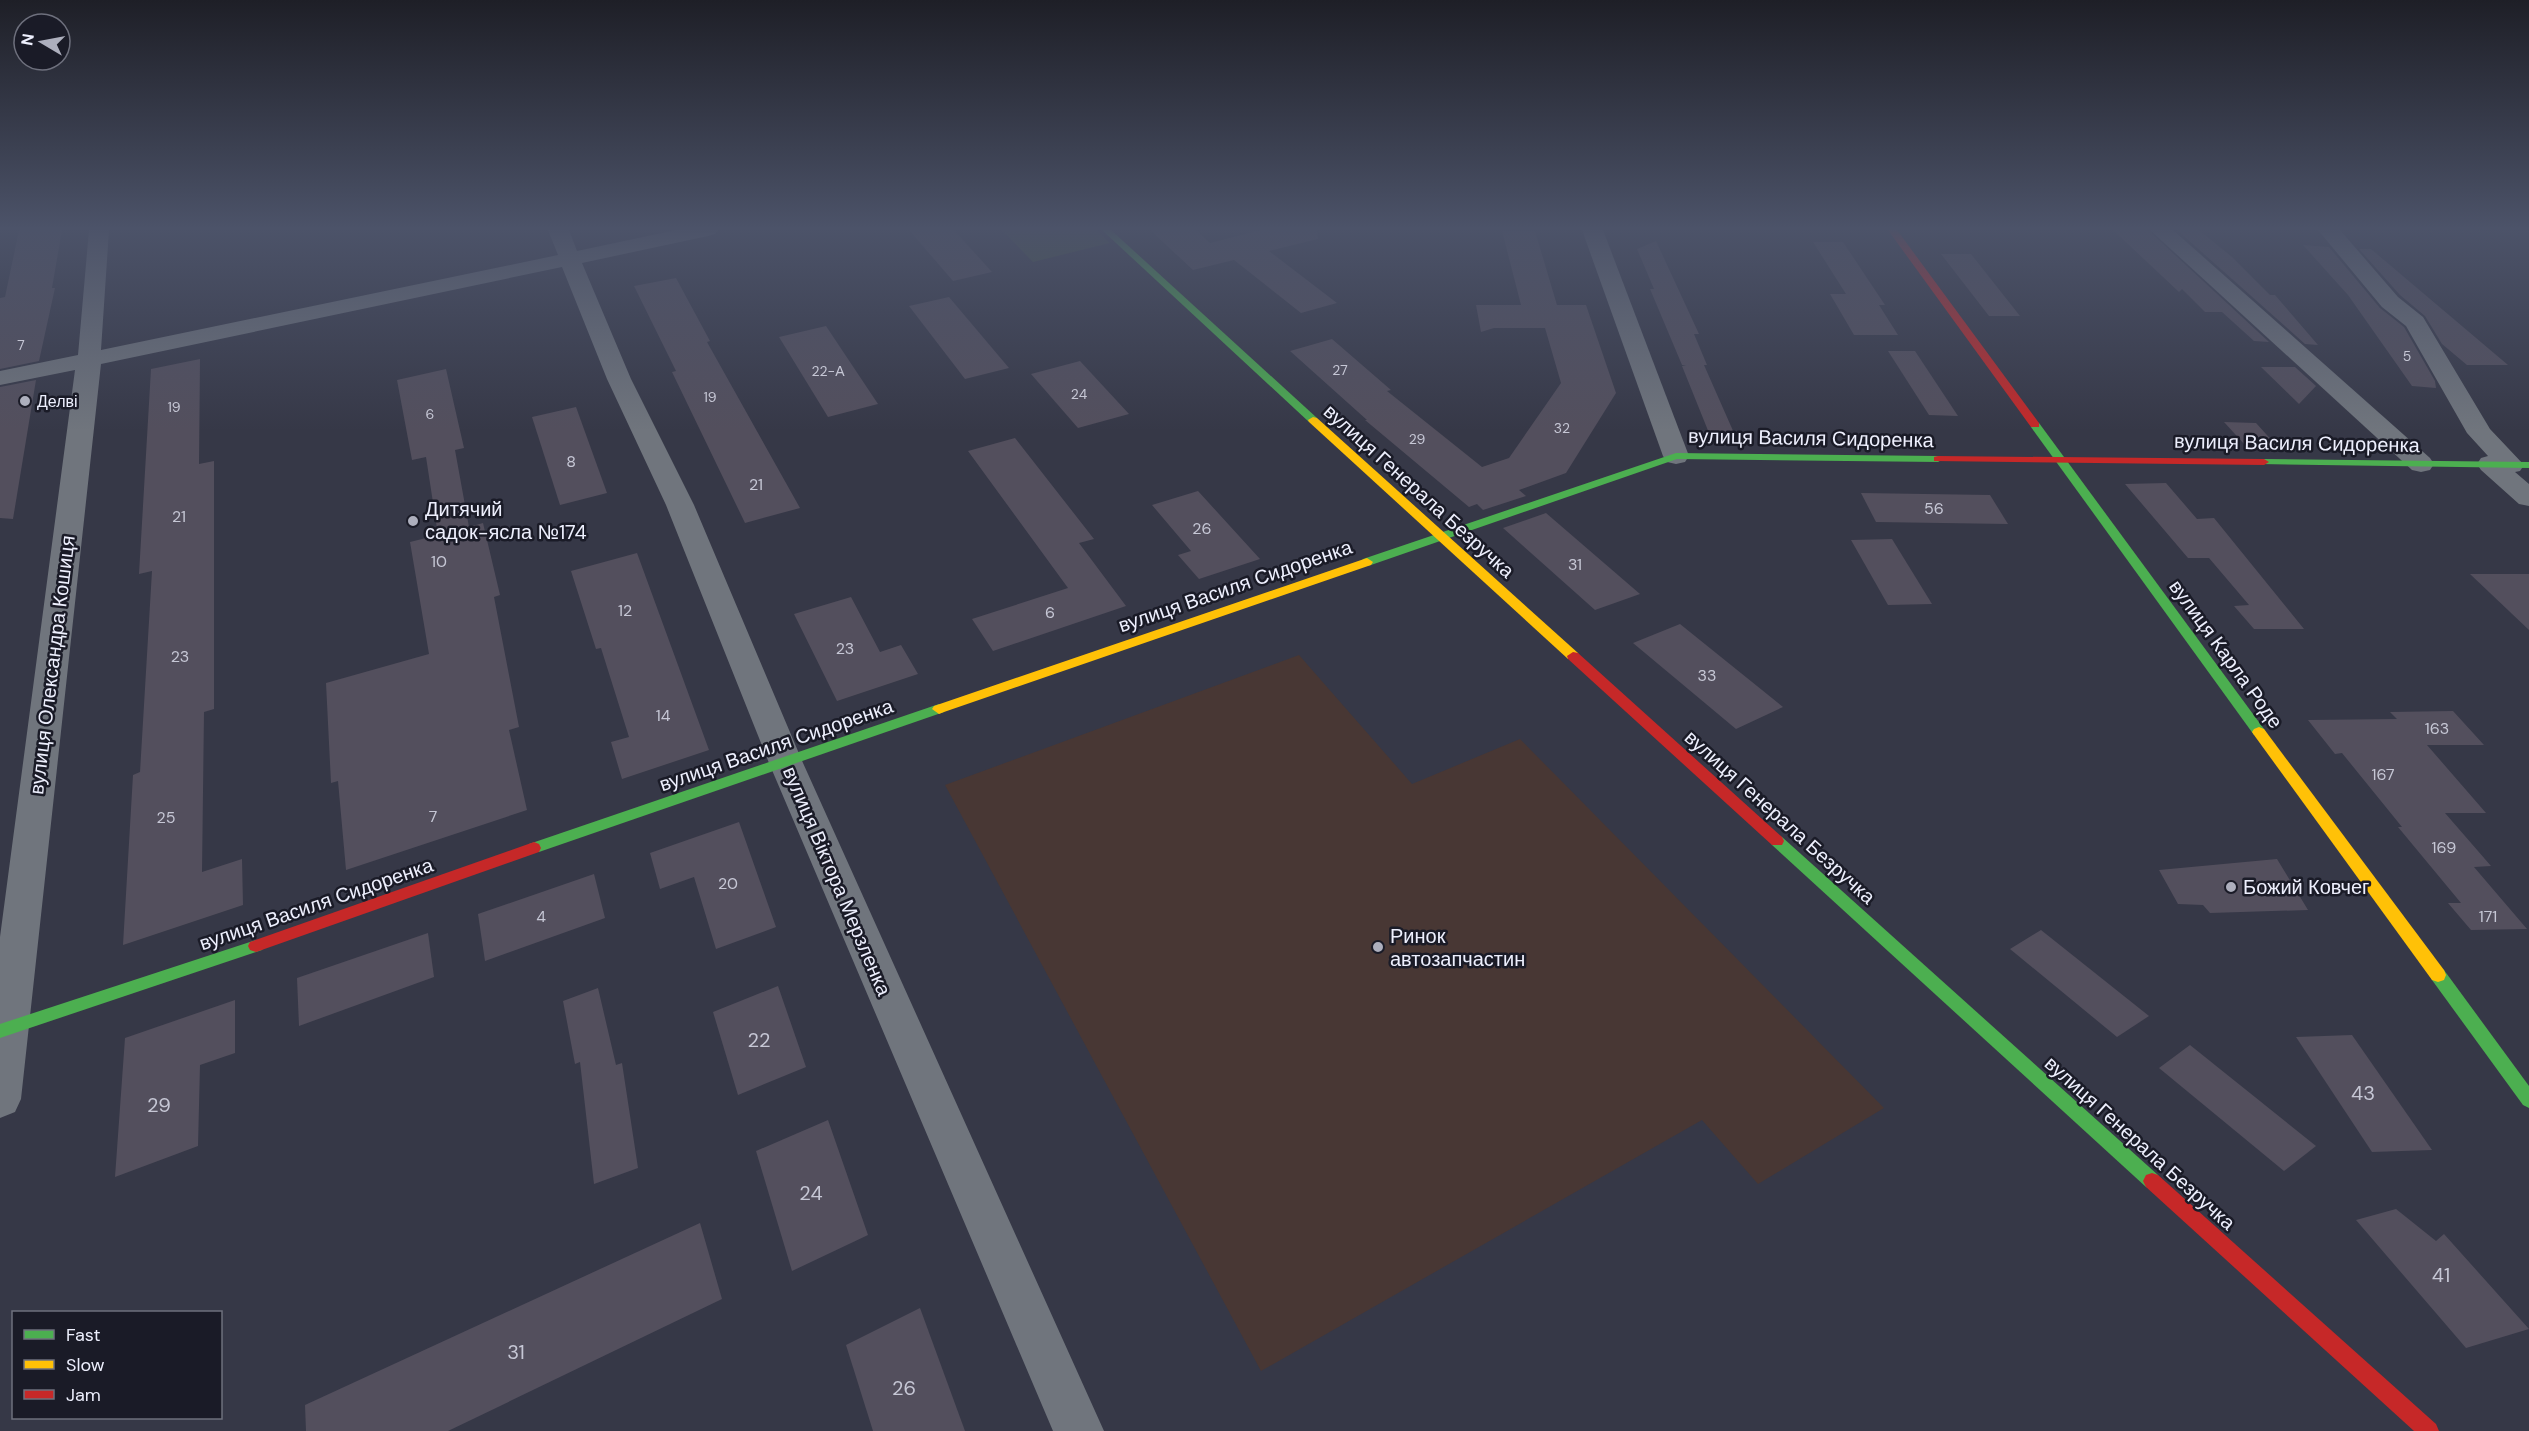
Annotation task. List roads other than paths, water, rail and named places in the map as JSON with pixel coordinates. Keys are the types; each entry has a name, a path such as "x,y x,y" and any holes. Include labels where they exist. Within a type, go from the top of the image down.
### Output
{"street":[{"name":"вулиця Олександра Кошиця","path":"0,1099 4,1029 86,375 90,359 93,297"},
{"path":"0,378 90,359 346,297"},
{"name":"вулиця Віктора Мерзленка","path":"585,297 619,379 680,505 786,763 1079,1431"},
{"name":"вулиця Генерала Безручка","path":"1179,297 2429,1431"},
{"path":"1617,297 1676,456"},
{"name":"вулиця Карла Роде","path":"1941,297 2529,1100"},
{"path":"2234,297 2421,464"},
{"path":"2386,297 2415,322 2480,433 2510,465 2529,498"},
{"name":"вулиця Василя Сидоренка","path":"4,1029 275,940 588,829 786,763 1439,535 1676,456 2510,465"}],"place":[{"name":"Делві","path":"25,401"},
{"name":"Дитячий садок-ясла №174","path":"413,521"},
{"name":"Божий Ковчег","path":"2231,887"},
{"name":"Ринок автозапчастин","path":"1378,947"}]}
